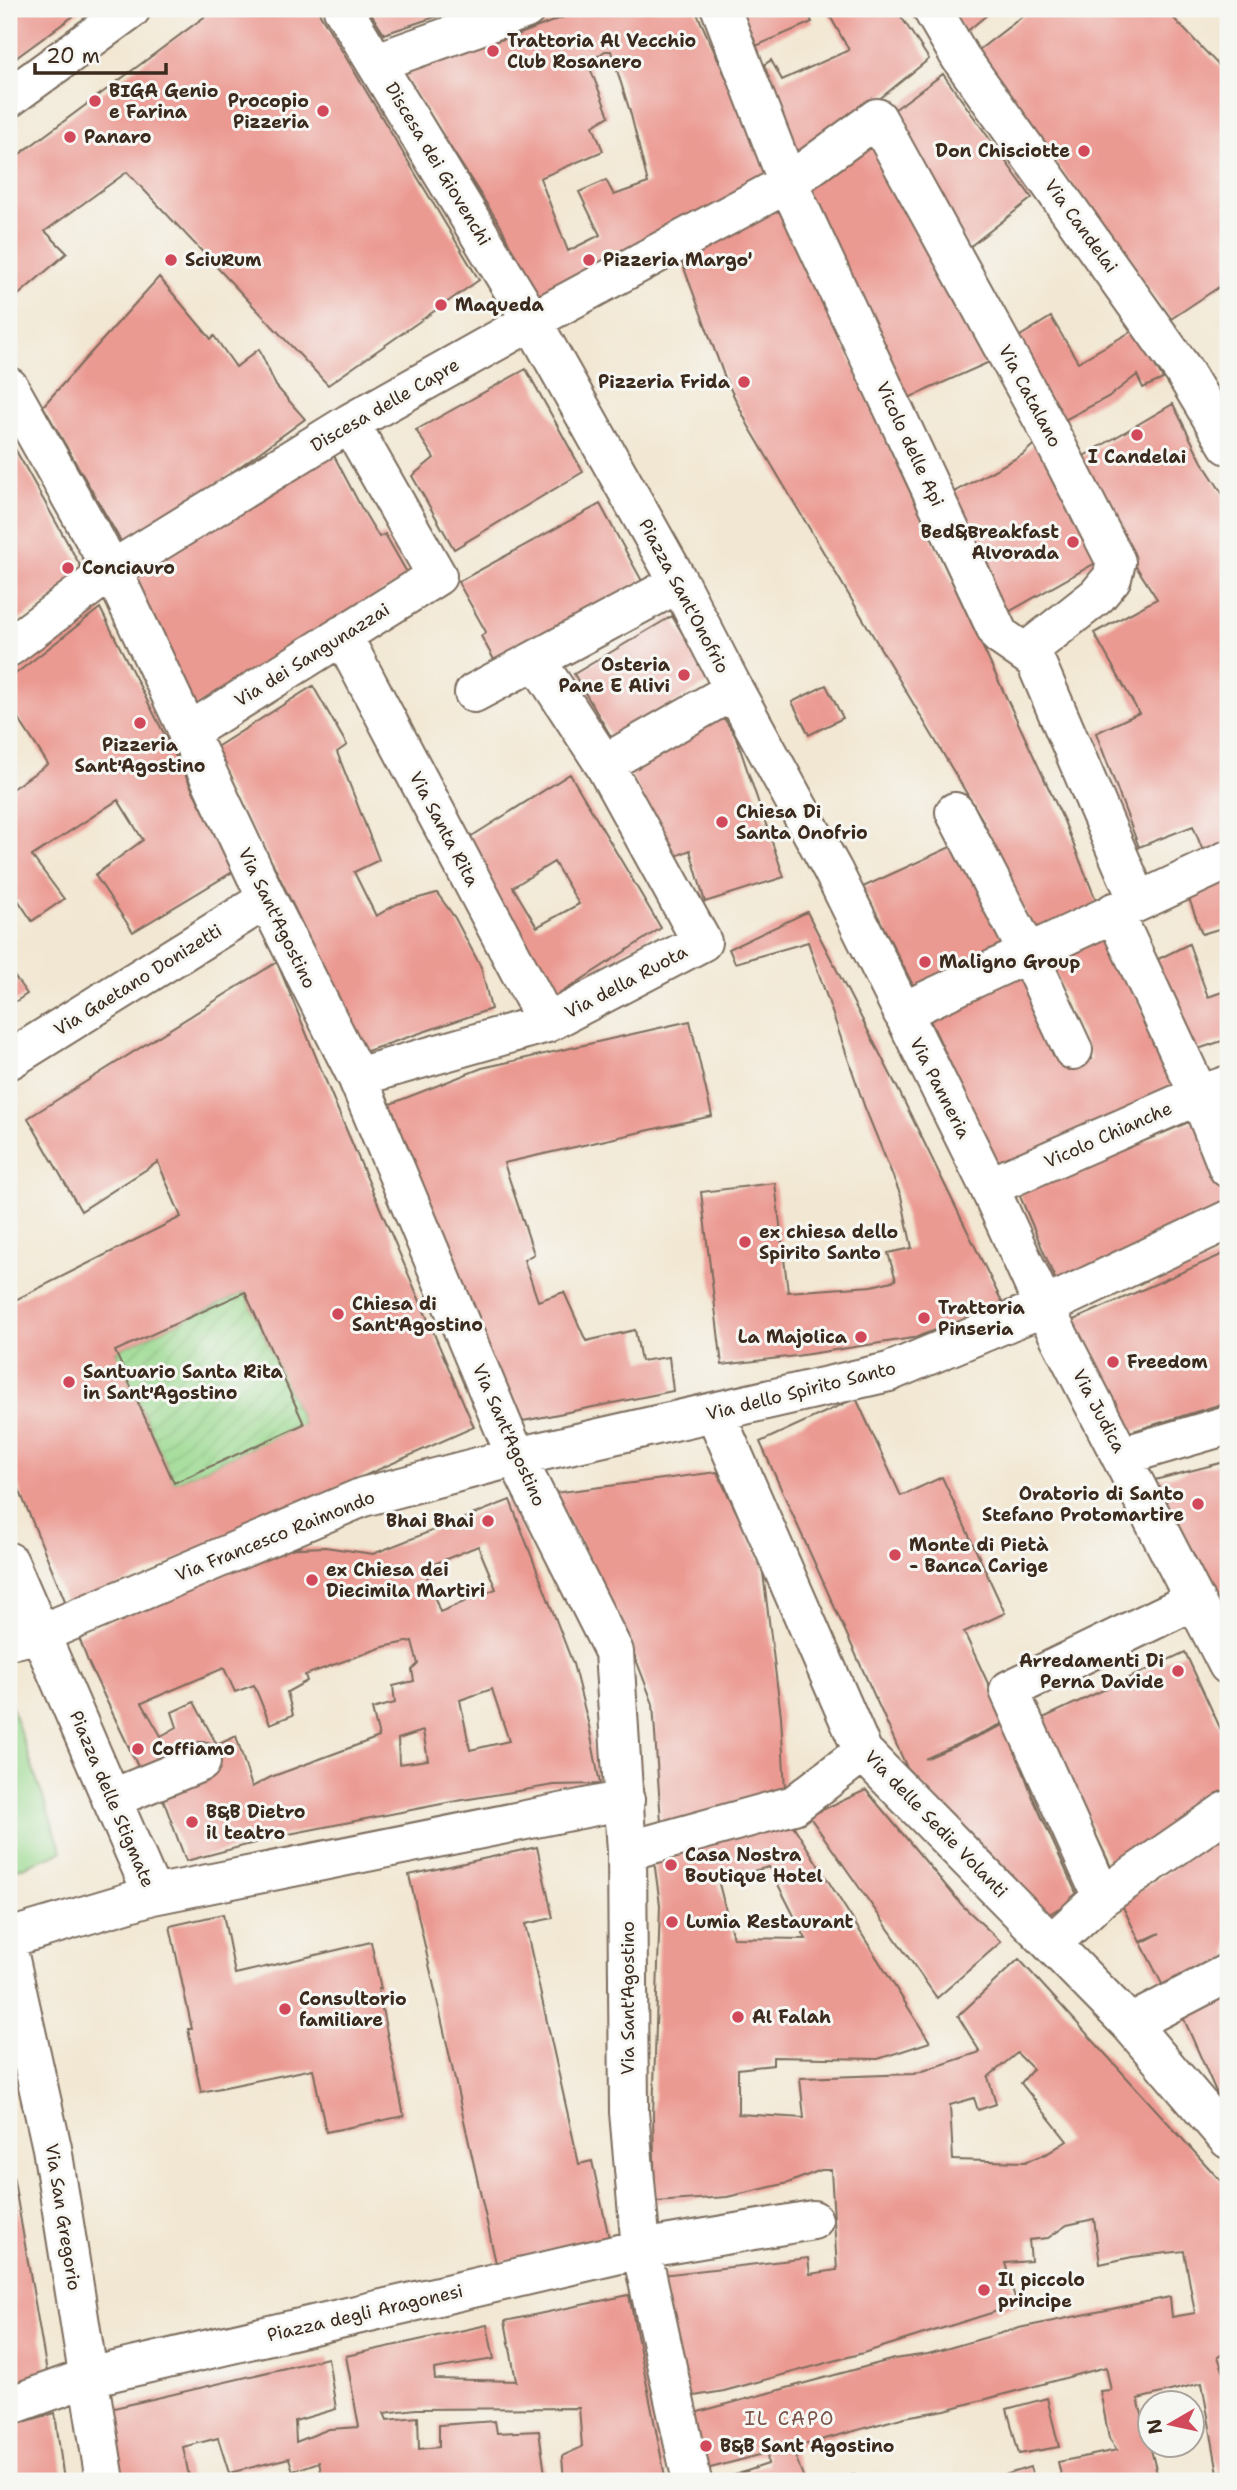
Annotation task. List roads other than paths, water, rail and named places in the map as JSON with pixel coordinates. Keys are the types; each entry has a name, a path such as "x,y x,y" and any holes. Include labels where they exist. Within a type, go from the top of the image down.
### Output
{"street":[{"path":"9,98 131,9"},
{"name":"Discesa dei Giovenchi","path":"343,9 532,321"},
{"path":"377,62 526,9"},
{"name":"Vicolo delle Api","path":"721,9 788,183 999,635 1035,660 1126,906 1214,1090 1228,1168"},
{"name":"Via Candelai","path":"932,9 960,57 1183,370 1228,445"},
{"name":"Discesa delle Capre","path":"9,647 112,570 350,423 788,183 877,118"},
{"name":"Via Catalano","path":"877,118 1042,417 1116,562 1112,578 1097,596 1026,652"},
{"name":"Piazza Sant'Onofrio","path":"532,321 679,583 833,871"},
{"name":"Via Sant'Agostino","path":"9,387 112,570 187,733 356,1077 516,1457 614,1652 627,1851 629,2112 641,2249 692,2481"},
{"name":"Via dei Sangunazzai","path":"187,733 437,576 350,423"},
{"path":"474,693 679,583"},
{"name":"Via Santa Rita","path":"342,635 547,1023"},
{"name":"Via della Ruota","path":"356,1077 547,1023 702,942 604,764 536,660"},
{"path":"604,764 734,690"},
{"path":"955,812 1028,953 1073,1050"},
{"path":"902,1012 1228,860"},
{"name":"Via Panneria","path":"833,871 989,1187 1044,1307"},
{"name":"Via Gaetano Donizetti","path":"9,1060 267,899"},
{"name":"Vicolo Chianche","path":"989,1187 1214,1090"},
{"name":"Via dello Spirito Santo","path":"516,1457 889,1372 1044,1307 1228,1220"},
{"name":"Via Judica","path":"1044,1307 1228,1665"},
{"name":"Via delle Sedie Volanti","path":"715,1413 863,1752 1130,2024 1226,2131"},
{"path":"1122,1456 1228,1425"},
{"name":"Via Francesco Raimondo","path":"24,1637 363,1497 516,1457"},
{"name":"Piazza delle Stigmate","path":"9,1562 24,1637 111,1799 153,1895 9,1938"},
{"path":"1102,1897 1009,1690 1195,1600"},
{"path":"627,1851 794,1805 863,1752"},
{"path":"111,1799 201,1762"},
{"path":"153,1895 625,1800"},
{"path":"1052,1943 1102,1897 1228,1810"},
{"name":"Via San Gregorio","path":"9,1955 52,2148 105,2481"},
{"path":"1130,2024 1228,1973"},
{"name":"Piazza degli Aragonesi","path":"9,2406 89,2377 641,2249 813,2220"}],"place":[{"name":"Trattoria Al Vecchio Club Rosanero","path":"493,51"},
{"name":"BIGA Genio e Farina","path":"95,101"},
{"name":"Procopio Pizzeria","path":"323,111"},
{"name":"Panaro","path":"70,137"},
{"name":"Don Chisciotte","path":"1084,151"},
{"name":"SciuRum","path":"171,260"},
{"name":"Pizzeria Margo'","path":"589,260"},
{"name":"Maqueda","path":"441,305"},
{"name":"Pizzeria Frida","path":"744,382"},
{"name":"I Candelai","path":"1137,435"},
{"name":"Bed&Breakfast Alvorada","path":"1073,542"},
{"name":"Conciauro","path":"68,568"},
{"name":"Osteria Pane E Alivi","path":"684,675"},
{"name":"Pizzeria Sant'Agostino","path":"140,723"},
{"name":"Chiesa Di Santa Onofrio","path":"722,822"},
{"name":"Maligno Group","path":"925,962"},
{"name":"ex chiesa dello Spirito Santo","path":"745,1242"},
{"name":"Chiesa di Sant'Agostino","path":"338,1314"},
{"name":"Trattoria Pinseria","path":"924,1318"},
{"name":"La Majolica","path":"861,1337"},
{"name":"Freedom","path":"1113,1362"},
{"name":"Santuario Santa Rita in Sant'Agostino","path":"69,1382"},
{"name":"Oratorio di Santo Stefano Protomartire","path":"1198,1504"},
{"name":"Bhai Bhai","path":"488,1521"},
{"name":"Monte di Pietà - Banca Carige","path":"895,1555"},
{"name":"ex Chiesa dei Diecimila Martiri","path":"312,1580"},
{"name":"Arredamenti Di Perna Davide","path":"1178,1671"},
{"name":"Coffiamo","path":"138,1749"},
{"name":"B&B Dietro il teatro","path":"192,1822"},
{"name":"Casa Nostra Boutique Hotel","path":"671,1865"},
{"name":"Lumia Restaurant","path":"672,1922"},
{"name":"Consultorio familiare","path":"285,2009"},
{"name":"Al Falah","path":"738,2017"},
{"name":"Il piccolo principe","path":"984,2290"},
{"name":"B&B Sant Agostino","path":"706,2446"}],"district":[{"name":"IL CAPO","path":"790,2418"}]}
